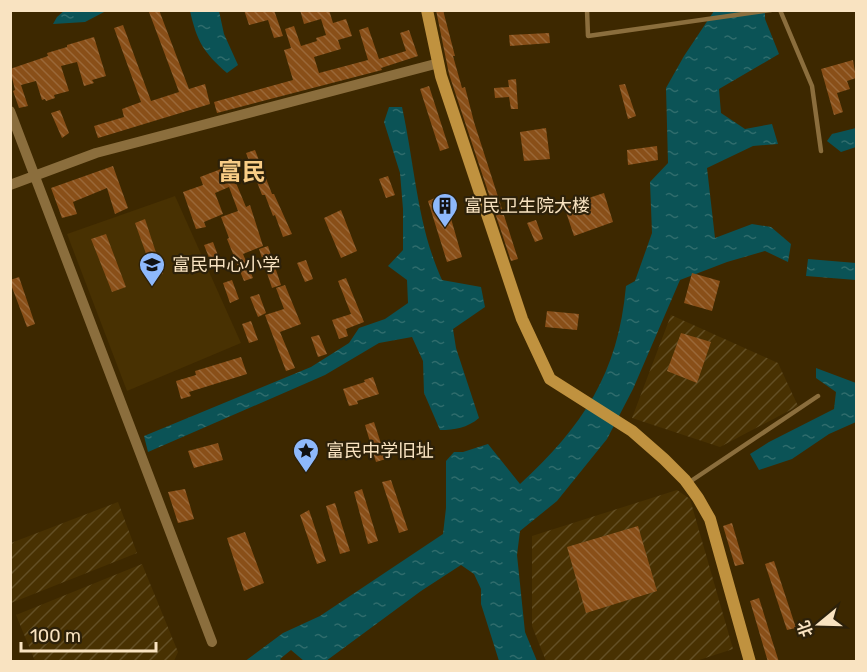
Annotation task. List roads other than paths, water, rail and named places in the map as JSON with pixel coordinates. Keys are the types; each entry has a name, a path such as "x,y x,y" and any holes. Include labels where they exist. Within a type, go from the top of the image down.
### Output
{"main road":[{"path":"427,10 439,63 522,319 550,380 632,431 688,483 710,519 750,662"}],"street":[{"path":"10,185 96,153 439,63"},
{"path":"10,111 212,642"}],"lane":[{"path":"586,10 588,36 771,10"},
{"path":"780,10 812,86 821,151"},
{"path":"688,483 818,396"}],"water":[{"path":"65,10 106,11 85,22 53,24"},
{"path":"190,11 219,11 224,34 238,65 227,73 212,59 198,38"},
{"path":"714,11 765,11 765,19 779,54 719,89 721,113 745,129 772,124 778,144 753,146 707,168 715,238 752,224 771,227 791,244 788,262 765,251 727,262 680,280 633,389 607,439 557,501 520,531 517,555 525,632 537,661 499,661 481,604 481,589 474,574 461,565 421,591 326,661 304,661 291,650 280,659 282,661 244,662 283,633 320,616 443,534 446,508 446,461 454,452 463,452 488,444 520,484 562,441 579,419 606,372 622,317 626,286 635,281 652,233 650,182 668,163 666,88"},
{"path":"389,107 402,107 422,217 442,280 481,287 485,307 453,329 456,348 479,418 461,428 440,430 424,393 423,361 412,337 379,343 325,375 148,452 144,436 311,367 349,343 359,328 385,319 408,303 407,280 388,266 403,250 400,173 384,122"},
{"path":"856,128 856,147 841,152 827,141 832,134"},
{"path":"808,259 856,263 856,280 806,276"},
{"path":"816,368 856,383 856,422 829,434 792,459 759,470 750,454 834,409 836,392 816,378"}],"place":[{"name":"富民卫生院大楼","path":"445,229"},
{"name":"富民中心小学","path":"152,288"},
{"name":"富民中学旧址","path":"306,474"}],"district":[{"name":"富民","path":"242,172"}]}
